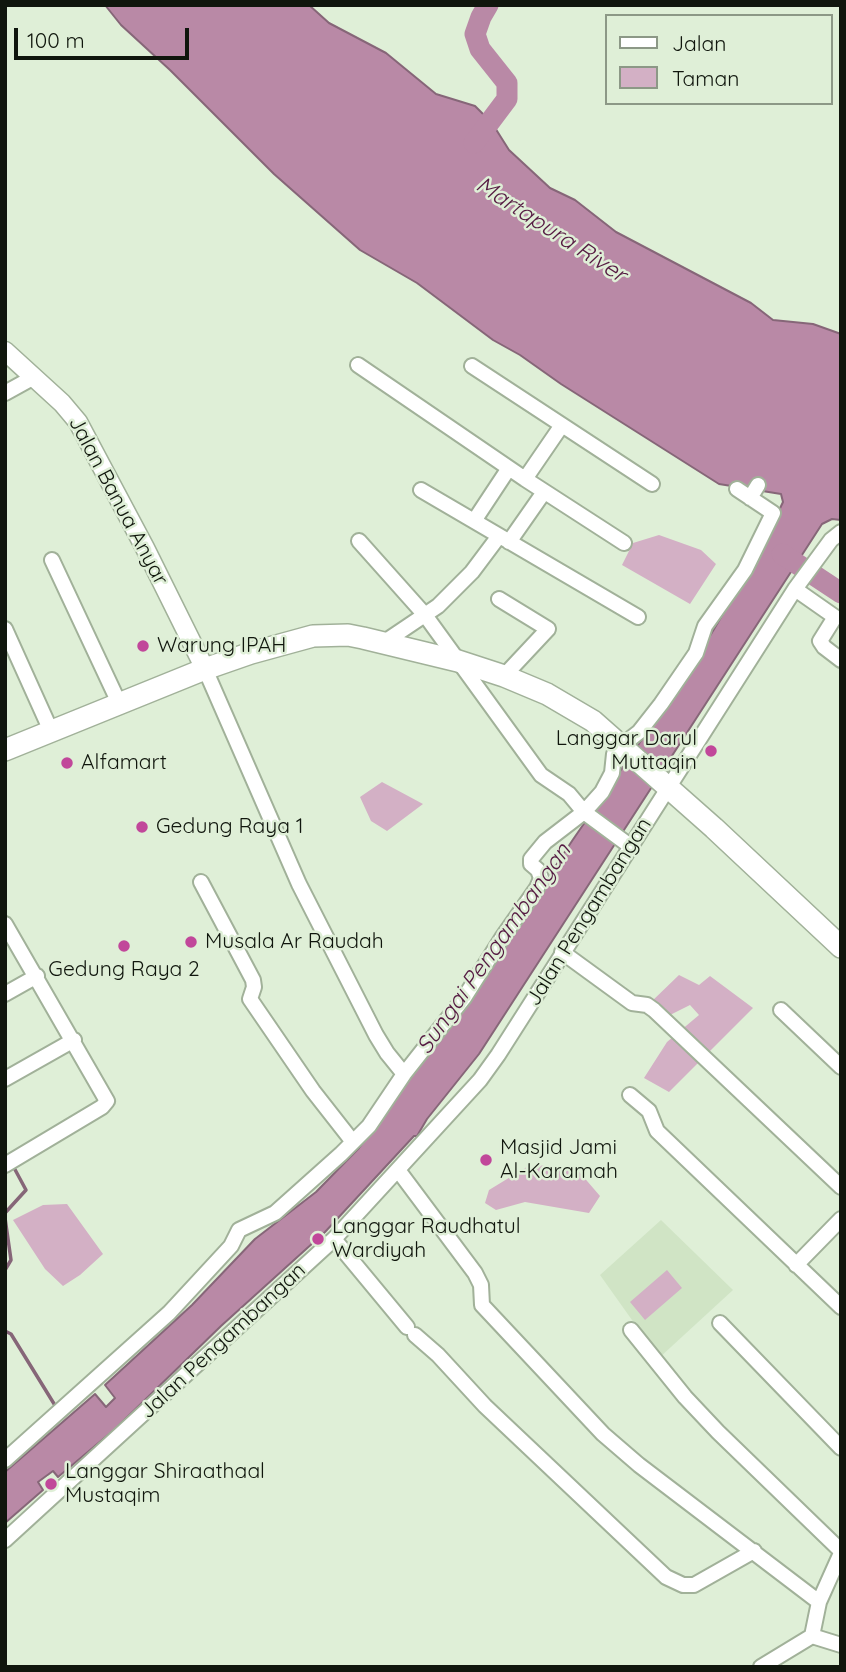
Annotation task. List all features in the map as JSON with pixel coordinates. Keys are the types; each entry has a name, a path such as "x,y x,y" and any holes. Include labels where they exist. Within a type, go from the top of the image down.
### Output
{"main road":[{"path":"5,750 205,669 313,636 348,635 383,643 458,661 504,676 547,694 593,721 841,947"}],"street":[{"name":"Jalan Banua Anyar","path":"5,351 62,403 78,422 205,669"},
{"path":"358,365 544,492 624,542"},
{"path":"472,366 652,484"},
{"path":"5,393 34,377"},
{"path":"526,479 562,425"},
{"path":"474,521 509,468"},
{"path":"421,489 638,617"},
{"path":"5,1460 169,1313 231,1246 239,1230 275,1213 369,1126 404,1074 464,998 537,888 541,878 538,870 531,864 531,859 552,835 586,813 609,780 614,767 614,755 625,749 679,678 699,648 705,626 749,562 773,513 754,492 737,489"},
{"path":"383,643 425,615 457,589 544,492"},
{"name":"Jalan Pengambangan","path":"5,1540 334,1239 488,1070 664,783 808,570 841,531"},
{"path":"359,541 425,615 541,775 569,794 586,813 625,843"},
{"path":"52,560 118,703"},
{"path":"795,589 835,617 820,641 841,660"},
{"path":"499,599 548,629 504,676"},
{"path":"5,629 51,731"},
{"path":"205,669 305,896 376,1035 387,1054 404,1074"},
{"path":"201,882 253,980 250,999 313,1091 353,1142"},
{"path":"5,924 106,1096 105,1104 11,1162"},
{"path":"562,952 632,1003 647,1005 654,1010 841,1187"},
{"path":"5,994 37,976"},
{"path":"781,1010 841,1067"},
{"path":"5,1079 74,1040"},
{"path":"630,1095 649,1111 657,1131 841,1307"},
{"path":"398,1170 475,1273 481,1285 482,1305 618,1448 819,1602"},
{"path":"796,1265 841,1219"},
{"path":"334,1239 411,1331 438,1355 485,1406 666,1577 683,1585 694,1585 754,1551"},
{"path":"720,1323 841,1448"},
{"path":"631,1330 685,1397 718,1432 841,1552 819,1602 812,1636 761,1667"},
{"path":"812,1636 841,1645"}],"shaded area":[{"path":"661,1220 733,1290 659,1358 600,1275"}],"green space":[{"path":"659,535 701,550 716,564 690,604 622,565 633,543"},
{"path":"382,782 423,804 387,831 371,821 360,797"},
{"path":"679,975 699,985 710,976 753,1008 669,1092 644,1078 667,1042 699,1015 690,1005 670,1015 650,1003"},
{"path":"530,1165 575,1167 600,1196 589,1213 525,1202 496,1210 485,1203 489,1190"},
{"path":"67,1204 103,1254 63,1286 45,1269 13,1220 43,1205"},
{"path":"667,1270 682,1288 645,1320 630,1302"}],"water":[{"name":"Martapura River","path":"105,5 309,5 329,23 386,53 436,94 475,106 492,123 509,150 550,188 575,200 616,232 751,303 773,320 813,324 841,334 841,520 832,519 822,524 479,1054 427,1119 417,1136 414,1136 325,1232 221,1326 114,1430 58,1477 53,1471 38,1482 43,1490 5,1523 5,1472 95,1394 106,1407 115,1398 105,1385 192,1305 255,1239 316,1192 359,1148 464,1005 689,671 757,557 783,502 781,494 719,484 493,340 417,283 360,250 274,174 121,25"}],"waterway":[{"path":"474,143 507,99 507,83 480,49 475,34 488,5"},
{"path":"782,554 841,593"},
{"path":"5,1213 26,1190 12,1164"},
{"path":"5,1218 11,1260 5,1270"},
{"path":"5,1331 11,1334 56,1407"}],"place":[{"name":"Warung IPAH","path":"143,646"},
{"name":"Langgar Darul Muttaqin","path":"711,751"},
{"name":"Alfamart","path":"67,763"},
{"name":"Gedung Raya 1","path":"142,827"},
{"name":"Musala Ar Raudah","path":"191,942"},
{"name":"Gedung Raya 2","path":"124,946"},
{"name":"Masjid Jami Al-Karamah","path":"486,1160"},
{"name":"Langgar Raudhatul Wardiyah","path":"318,1239"},
{"name":"Langgar Shiraathaal Mustaqim","path":"51,1484"}],"water label":[{"name":"Sungai Pengambangan","path":"494,949"}]}
